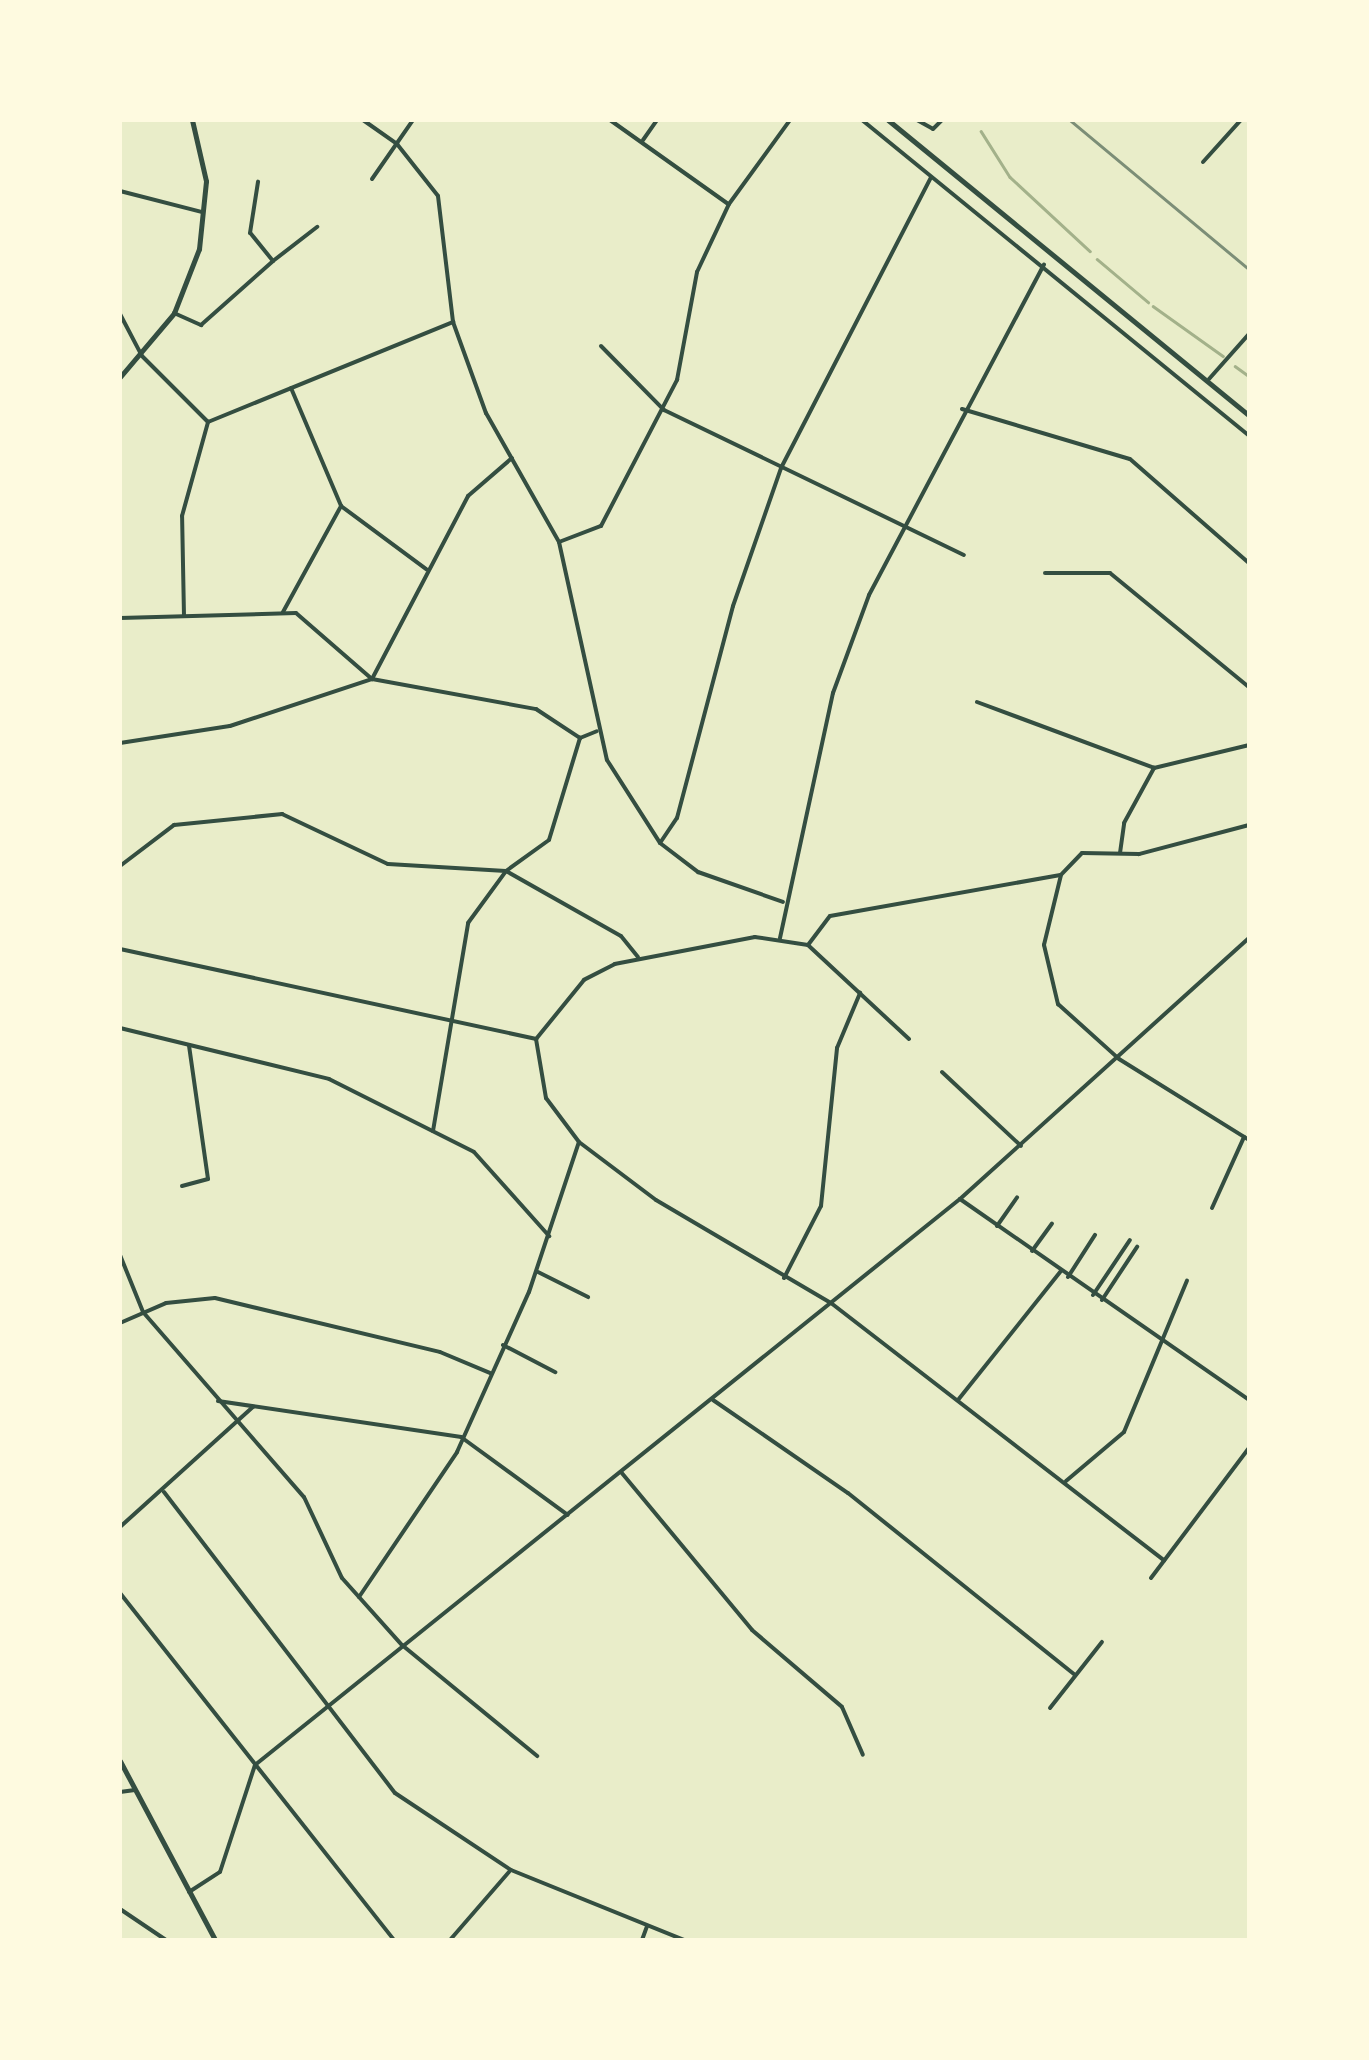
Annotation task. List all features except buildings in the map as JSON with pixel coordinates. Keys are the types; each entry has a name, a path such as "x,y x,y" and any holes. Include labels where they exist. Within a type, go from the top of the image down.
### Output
{"street":[{"path":"120,377 142,356 174,313 203,212 206,181 192,120"},
{"path":"364,120 398,144 438,196 452,322 512,458 559,542 597,731 660,843 698,872 783,902"},
{"path":"372,179 413,120"},
{"path":"610,120 729,204"},
{"path":"642,140 657,120"},
{"path":"559,542 600,526 664,410 696,272 729,204 790,120"},
{"path":"862,120 1249,436"},
{"path":"888,120 1249,415"},
{"path":"917,120 934,129 942,120"},
{"path":"1101,120 1109,120"},
{"path":"1203,162 1242,120"},
{"path":"660,843 677,818 732,606 781,468 931,177"},
{"path":"258,182 250,232 272,261"},
{"path":"120,191 203,212"},
{"path":"174,313 201,325 272,261 317,227"},
{"path":"780,938 783,902 841,668 900,524 1044,265"},
{"path":"120,314 142,356 208,422"},
{"path":"208,422 452,322"},
{"path":"1209,379 1249,334"},
{"path":"601,346 664,410 964,554"},
{"path":"291,388 342,506 427,570"},
{"path":"962,409 1130,459 1249,563"},
{"path":"184,616 182,516 208,422"},
{"path":"372,679 468,496 512,458"},
{"path":"282,614 342,506"},
{"path":"1045,573 1110,573 1249,687"},
{"path":"120,618 282,614 312,620 372,679"},
{"path":"120,743 230,726 372,679 536,709 580,738"},
{"path":"976,702 1154,768 1249,744"},
{"path":"580,738 597,731"},
{"path":"433,1131 468,923 506,871 548,840 580,738"},
{"path":"1120,853 1124,823 1154,768"},
{"path":"120,866 174,825 282,814 400,867 506,871 621,936 638,957"},
{"path":"808,944 830,916 1060,875 1082,853 1120,853 1249,825"},
{"path":"1060,875 1046,979 1058,1004 1119,1059 1246,1138 1212,1208"},
{"path":"909,1039 808,944 780,938 638,957 584,980 536,1040 546,1098 579,1142 784,1278 831,1303 1164,1560"},
{"path":"189,1892 220,1872 256,1765 960,1198 1119,1059 1249,938"},
{"path":"120,950 536,1040"},
{"path":"784,1278 821,1206 837,1048 860,993"},
{"path":"120,1028 329,1079 474,1152 550,1236"},
{"path":"182,1186 208,1180 189,1045"},
{"path":"942,1072 1020,1146"},
{"path":"358,1596 461,1437 537,1272 579,1142"},
{"path":"997,1226 1017,1197"},
{"path":"960,1198 1060,1272 1249,1400"},
{"path":"1032,1251 1052,1224"},
{"path":"1068,1277 1094,1236"},
{"path":"1094,1294 1130,1240"},
{"path":"1102,1300 1138,1247"},
{"path":"120,1255 144,1312 304,1497 358,1596 402,1646 538,1756"},
{"path":"537,1272 588,1297"},
{"path":"958,1400 1060,1272"},
{"path":"1066,1482 1124,1432 1187,1281"},
{"path":"120,1324 144,1312 215,1298 440,1352 490,1373"},
{"path":"503,1345 554,1372"},
{"path":"218,1400 461,1437 568,1515"},
{"path":"713,1400 848,1493 1075,1674"},
{"path":"120,1527 164,1492 253,1407"},
{"path":"1151,1578 1249,1448"},
{"path":"621,1472 752,1630 842,1707 863,1755"},
{"path":"164,1492 395,1793 510,1870 684,1940"},
{"path":"120,1592 394,1940"},
{"path":"1050,1708 1102,1642"},
{"path":"120,1761 215,1940"},
{"path":"120,1792 135,1790"},
{"path":"450,1940 510,1870"},
{"path":"120,1910 166,1940"},
{"path":"642,1940 647,1926"}],"waterway":[{"path":"981,131 1010,177 1090,251"},
{"path":"1097,259 1148,302"},
{"path":"1153,306 1223,356"},
{"path":"1235,366 1249,376"},
{"path":"1249,1891 1249,1917"}],"railway":[{"path":"1070,120 1249,269"}]}
